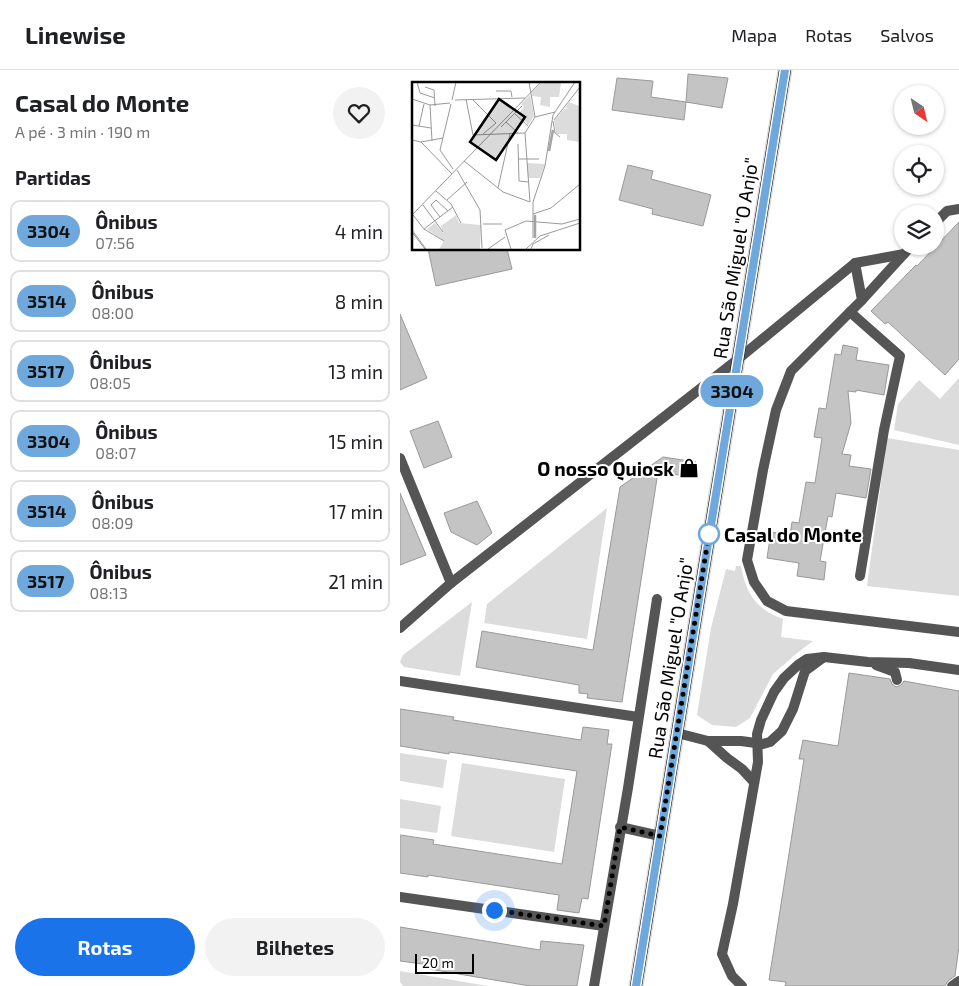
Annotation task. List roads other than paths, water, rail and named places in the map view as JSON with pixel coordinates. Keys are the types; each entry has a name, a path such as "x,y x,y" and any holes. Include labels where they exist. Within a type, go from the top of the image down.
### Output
{"main road":[{"name":"Rua São Miguel \"O Anjo\"","path":"636,986 785,70"}],"street":[{"path":"944,214 947,211 959,209"},
{"path":"400,628 451,584 737,360 854,263 894,253"},
{"path":"903,255 862,300 791,371 776,410 763,470 748,560 754,582 767,601 786,611 959,632"},
{"path":"854,263 862,300"},
{"path":"850,312 900,356 884,430 860,576"},
{"path":"400,458 451,584"},
{"path":"594,986 628,788 657,599"},
{"path":"677,733 708,741 741,741 758,744 770,742 782,732 793,709 805,671 824,657"},
{"path":"742,986 732,976 722,954 733,904 758,762 758,734 761,720 774,692 784,678 807,659 824,657 868,662 909,663 959,670"},
{"path":"868,662 895,672 898,680"},
{"path":"400,681 638,718"},
{"path":"708,741 726,758 742,769 754,782"},
{"path":"741,741 752,750 758,762"},
{"path":"620,827 660,836"},
{"path":"400,897 604,926"},
{"path":"952,986 959,981"}],"place":[{"name":"O nosso Quiosk","path":"689,468"},
{"name":"Casal do Monte","path":"709,534"}]}
